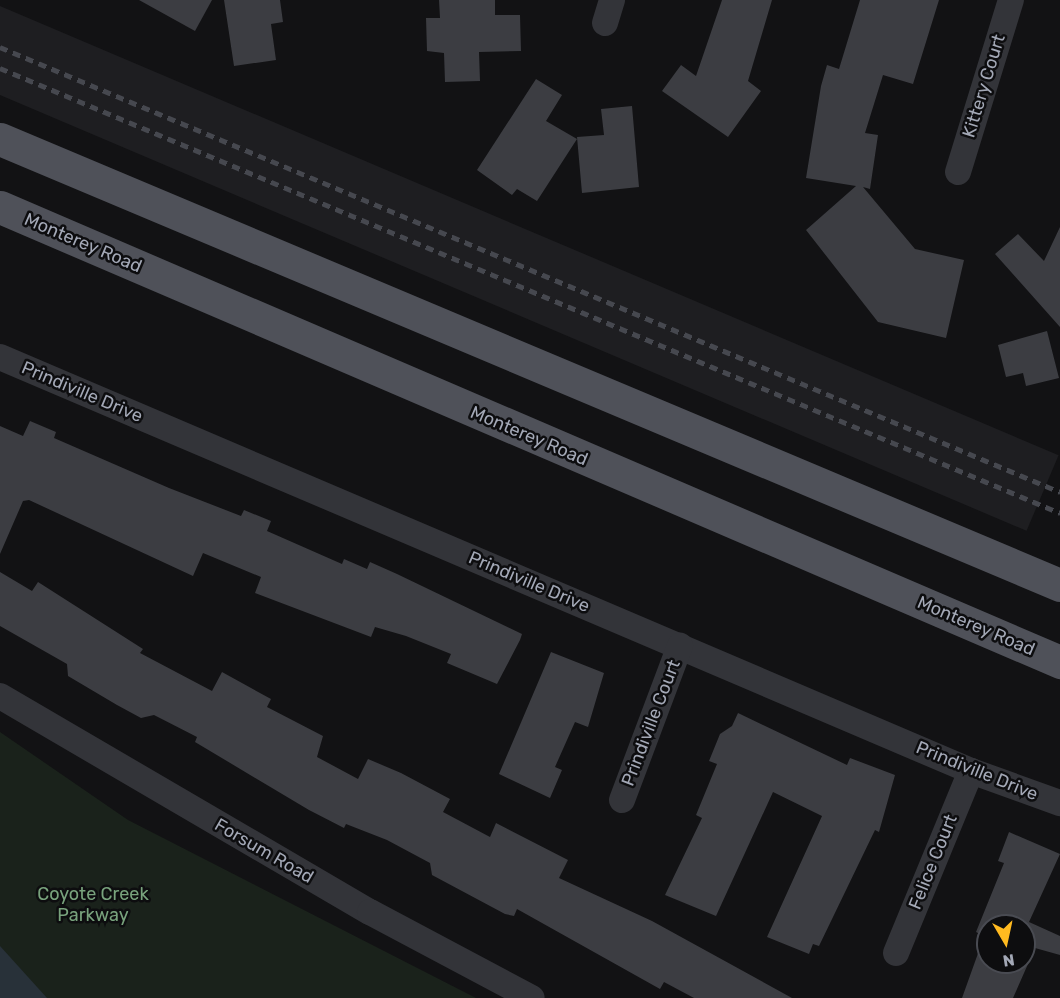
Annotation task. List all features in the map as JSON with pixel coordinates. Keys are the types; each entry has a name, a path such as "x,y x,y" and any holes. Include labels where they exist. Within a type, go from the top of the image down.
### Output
{"main road":[{"path":"0,139 1060,585"},
{"name":"Monterey Road","path":"0,207 1060,662"}],"street":[{"name":"Kittery Court","path":"958,172 1011,0"},
{"name":"Prindiville Drive","path":"0,357 971,771 1060,804"},
{"name":"Prindiville Court","path":"622,800 680,646"},
{"name":"Forsum Road","path":"0,696 370,912 532,998"},
{"name":"Felice Court","path":"896,953 971,771"}],"shaded area":[{"path":"0,6 1059,455 1027,531 0,95"},
{"path":"0,946 47,998 0,998"}],"green space":[{"name":"Coyote Creek Parkway","path":"0,732 128,820 476,998 0,998"}],"building":[{"path":"139,0 212,0 195,31"},
{"path":"224,0 280,0 283,22 271,24 276,60 234,66"},
{"path":"439,0 495,0 495,15 520,15 521,51 479,52 480,81 445,82 444,53 427,51 426,18 440,18"},
{"path":"722,0 772,0 748,81 761,91 728,137 662,91 681,65 696,76"},
{"path":"860,0 939,0 913,84 883,75 865,133 878,135 870,189 863,187 915,249 964,260 946,338 878,322 806,230 856,186 806,178 821,86 827,65 839,69"},
{"path":"536,79 562,95 546,121 577,139 537,201 517,189 512,195 477,170"},
{"path":"632,106 639,187 582,193 577,137 604,135 601,109"},
{"path":"1060,227 1060,327 995,254 1018,234 1044,261"},
{"path":"1047,331 1059,378 1026,386 1023,373 1006,377 998,345"},
{"path":"30,421 56,432 54,438 169,488 241,516 244,510 271,521 267,531 342,564 344,559 367,569 370,562 397,574 522,634 520,640 497,684 447,663 451,654 406,636 375,627 371,637 255,593 261,577 203,553 193,576 29,500 23,501 0,554 0,426 23,436"},
{"path":"0,572 32,591 38,582 143,649 140,653 212,691 222,672 271,699 267,707 323,736 317,757 358,779 368,759 401,773 450,799 443,812 490,837 496,823 568,860 559,878 652,921 792,998 694,998 664,982 660,989 517,909 514,916 505,914 432,875 430,863 387,840 346,824 344,828 309,810 195,742 197,737 154,715 141,718 68,676 67,664 0,626"},
{"path":"551,652 604,673 588,727 575,722 555,767 562,770 550,798 499,774"},
{"path":"738,713 847,765 850,758 895,775 879,832 875,830 819,946 813,944 809,954 767,937 822,816 773,792 716,916 665,895 702,818 696,815 717,764 709,761 720,734 732,726"},
{"path":"1009,832 1060,854 1033,914 983,914 1004,863 998,861"},
{"path":"1036,925 1060,936 1060,955 1036,948"},
{"path":"976,959 976,974 1024,974 1013,998 962,998"}],"railway":[{"path":"0,47 1060,492"},
{"path":"0,68 1060,513"}]}
